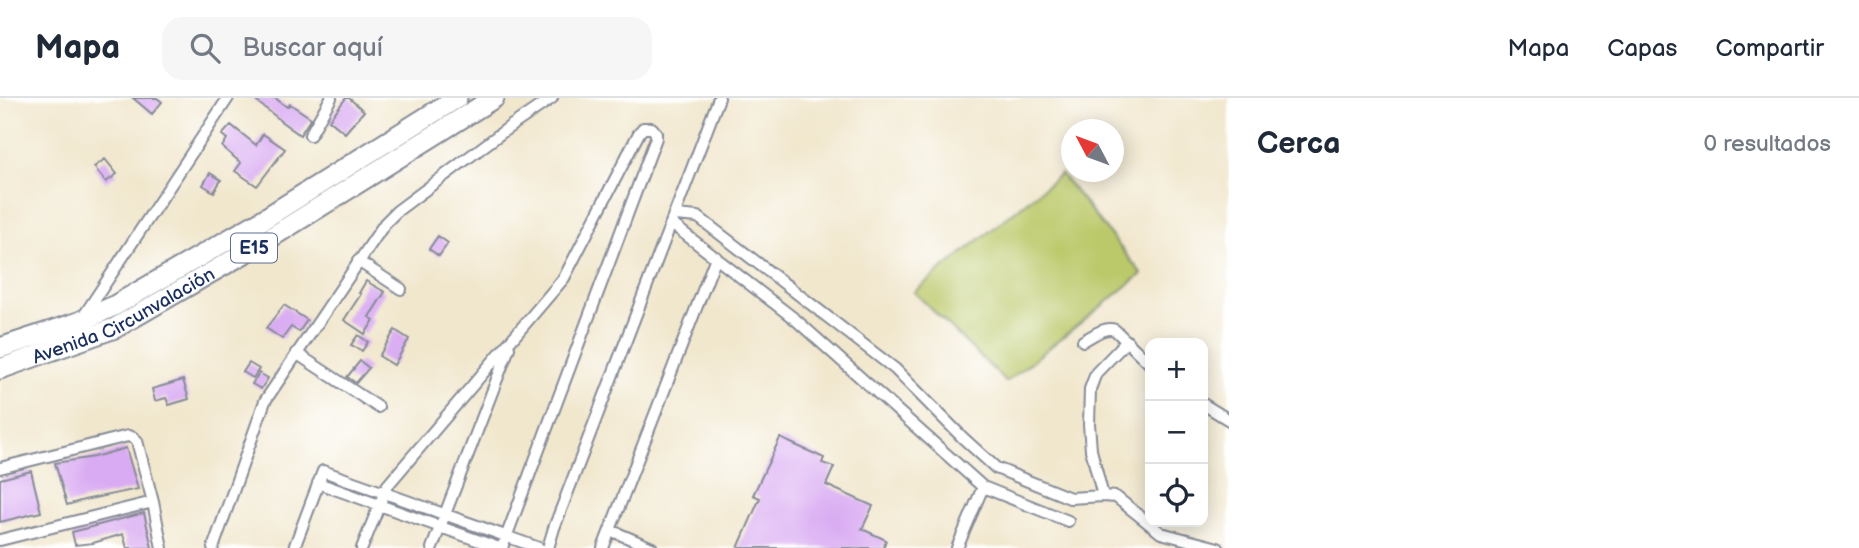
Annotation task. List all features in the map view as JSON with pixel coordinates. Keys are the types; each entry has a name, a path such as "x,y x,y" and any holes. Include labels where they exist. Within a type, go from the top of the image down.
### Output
{"highway":[{"name":"Avenida Circunvalación","path":"0,348 79,322 114,306 259,222 457,98"},
{"name":"Avenida Circunvalación","path":"0,369 115,328 262,243 494,98"}],"street":[{"path":"79,322 228,98"},
{"path":"310,135 331,98"},
{"path":"213,548 265,401 390,217 552,98"},
{"path":"548,548 719,98"},
{"path":"362,548 383,493 564,278 639,133 643,128 652,128 656,138 503,544"},
{"path":"673,219 698,217 895,369 996,468 1070,498 1116,497 1161,533 1219,548"},
{"path":"673,219 796,320 983,487 1068,521"},
{"path":"603,548 716,257"},
{"path":"358,261 401,289"},
{"path":"1083,341 1106,328 1111,328 1145,359"},
{"path":"432,548 512,340"},
{"path":"1103,496 1091,450 1090,389 1096,373 1127,341"},
{"path":"296,353 379,407"},
{"path":"1208,407 1229,420"},
{"path":"0,468 128,436 134,438 153,502 162,548"},
{"path":"294,548 323,471 445,515 503,544"},
{"path":"318,484 440,527 503,544 539,548"},
{"path":"957,548 983,487"},
{"path":"0,540 153,502"},
{"path":"610,530 652,548"}],"green space":[{"path":"1061,174 1061,182 1067,182 1142,274 1006,382 914,292"}],"building":[{"path":"133,98 157,98 162,102 152,114"},
{"path":"252,98 275,98 311,118 300,135"},
{"path":"346,98 364,111 345,133 329,120"},
{"path":"231,125 256,145 263,134 285,149 257,186 235,171 241,163 222,147 227,139 222,135"},
{"path":"105,159 117,174 106,182 94,167"},
{"path":"210,173 221,180 214,192 203,185"},
{"path":"438,236 448,243 439,256 429,249"},
{"path":"366,281 385,292 369,317 374,320 365,334 344,320"},
{"path":"284,305 307,320 299,332 291,327 282,339 266,328"},
{"path":"395,330 409,339 394,365 379,356"},
{"path":"358,335 368,342 362,351 351,345"},
{"path":"360,361 369,368 356,383 347,377"},
{"path":"249,363 259,369 253,378 243,372"},
{"path":"259,373 268,378 261,389 252,384"},
{"path":"183,380 189,399 169,405 166,398 155,401 152,389"},
{"path":"780,438 824,458 822,463 834,467 826,485 873,506 862,529 886,540 883,548 738,548 760,498 753,495"},
{"path":"126,448 138,489 67,505 55,463 94,457"},
{"path":"31,471 41,512 0,522 0,479"},
{"path":"144,513 152,548 127,548 123,534 75,545 72,532"}]}
